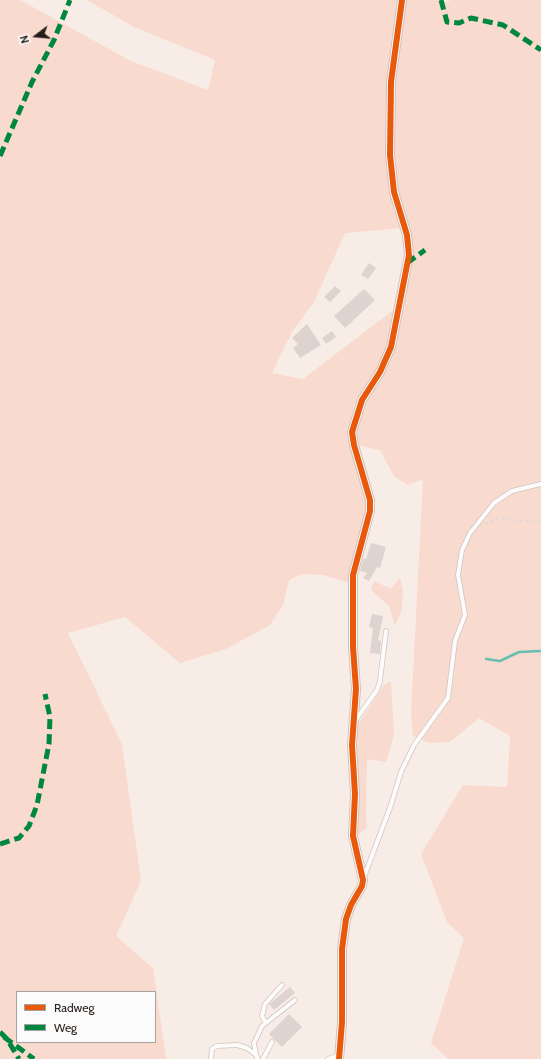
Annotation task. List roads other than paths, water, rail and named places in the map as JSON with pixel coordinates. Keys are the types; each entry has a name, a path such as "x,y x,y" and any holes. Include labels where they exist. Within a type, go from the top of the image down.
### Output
{"street":[{"path":"340,1057 342,1022 342,949 346,919 351,905 359,893 363,880 353,836 353,725 356,689 353,647 353,575 370,511 370,500 354,445 352,432 362,400 380,372 391,347 409,255 407,235 393,186 390,155 391,82 402,0"}],"lane":[{"path":"363,880 391,805 401,772 414,745 448,698 455,641 465,615 458,575 462,550 470,533 494,503 512,491 541,484"},
{"path":"353,725 377,690 380,681 386,631"},
{"path":"266,1023 262,1016 265,1004 282,985"},
{"path":"257,1057 254,1043 262,1026 295,1000"},
{"path":"263,1059 272,1042"},
{"path":"211,1059 212,1049 216,1046 236,1046 247,1048 257,1057"},
{"path":"328,1059 340,1057"}],"waterway":[{"path":"486,659 500,661 519,652 541,651"}]}
